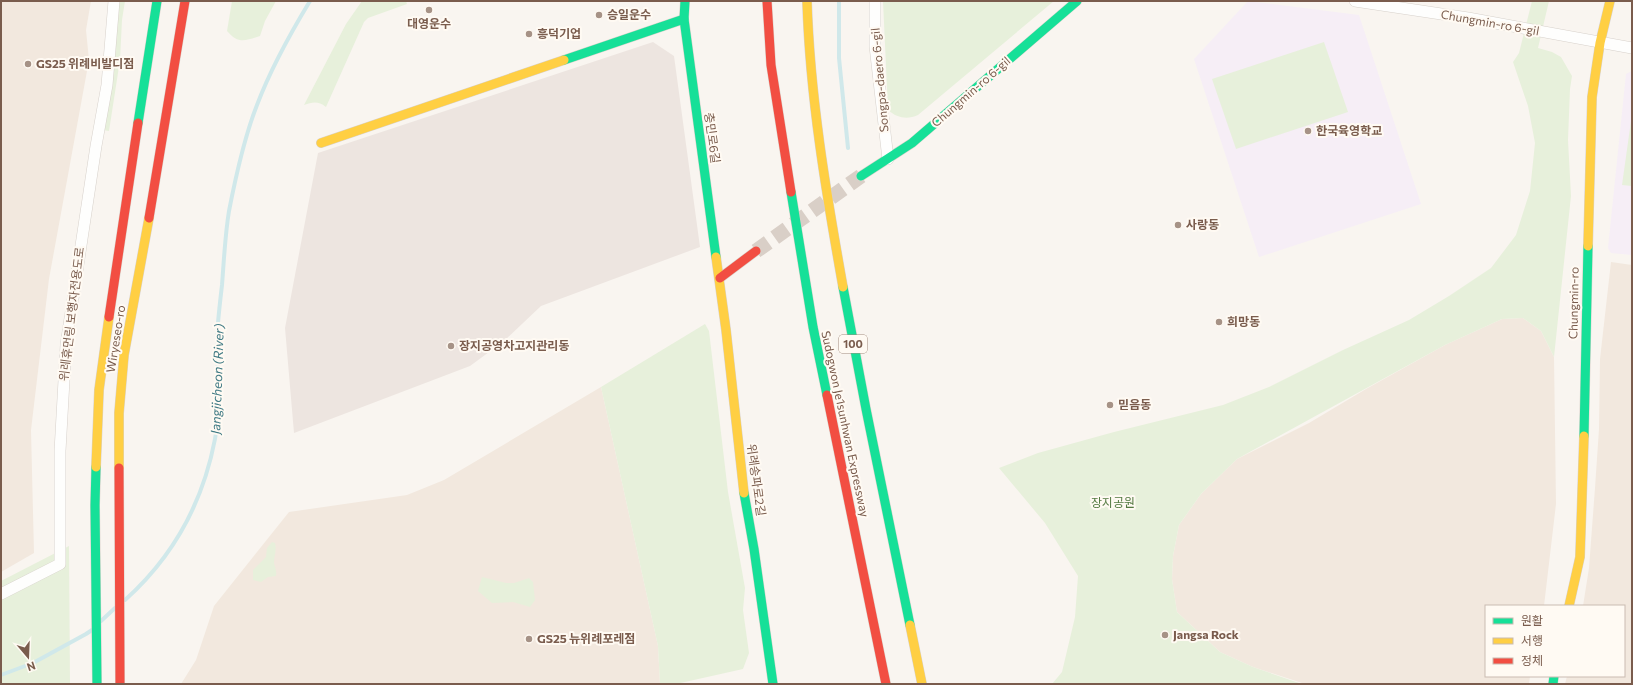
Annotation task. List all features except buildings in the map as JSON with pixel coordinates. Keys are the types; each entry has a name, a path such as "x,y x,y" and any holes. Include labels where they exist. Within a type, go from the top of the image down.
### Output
{"main road":[{"name":"Wiryeseo-ro","path":"97,684 97,437 103,351 157,1"},
{"name":"Wiryeseo-ro","path":"120,684 119,414 124,355 141,264 185,1"},
{"name":"충민로6길","path":"684,1 684,19 720,278"},
{"name":"Sudogwon Je1sunhwan Expressway","path":"767,1 770,65 813,327 886,684"},
{"name":"Sudogwon Je1sunhwan Expressway","path":"807,1 807,42 823,168 846,310 922,684"},
{"name":"Chungmin-ro 6-gil","path":"860,176 912,143 1077,1"},
{"name":"Chungmin-ro","path":"1569,605 1580,557 1592,97 1600,43 1610,1"},
{"path":"321,143 684,19"},
{"path":"720,278 756,251"},
{"name":"위례송파로2길","path":"720,278 743,488 754,549 773,684"}],"street":[{"name":"위례휴먼링 보행자전용도로","path":"1,594 60,564 60,451 66,345 96,146 108,85 114,1"},
{"name":"Songpa-daero 6-gil","path":"875,1 875,46 888,159"},
{"name":"Chungmin-ro 6-gil","path":"1355,1 1478,20 1632,48"}],"shaded area":[{"path":"1,1 91,1 86,30 89,60 49,279 31,430 34,553 1,572"},
{"name":"한국육영학교","path":"1248,1 1359,15 1421,204 1259,257 1194,59"},
{"path":"653,42 674,56 700,247 541,306 504,341 470,366 294,433 285,328 318,153"},
{"path":"1632,71 1632,255 1611,253 1608,248 1626,74"},
{"path":"1611,262 1632,265 1632,684 1565,684 1567,677 1625,677 1625,605 1583,605 1589,568 1595,488 1599,429 1600,359"},
{"path":"1523,318 1541,331 1554,357 1556,504 1544,605 1485,605 1485,677 1530,677 1529,684 1305,684 1253,667 1220,652 1177,612 1172,579 1173,556 1179,525 1201,494 1237,459 1309,423 1445,345 1502,319"},
{"path":"601,387 658,646 660,684 181,684 196,660 214,606 289,512 407,495 444,480"}],"green space":[{"path":"117,1 125,1 122,20 120,60 109,131 102,130"},
{"path":"232,1 276,1 265,21 260,36 246,40 238,40 227,31"},
{"path":"362,1 406,1 407,4 368,18 364,22 326,107 315,103 304,105 346,24"},
{"path":"883,1 1054,1 918,115 906,118 895,115 888,110"},
{"name":"장지공원","path":"1532,1 1549,1 1538,48 1552,52 1561,57 1572,76 1568,140 1571,196 1554,357 1541,331 1523,318 1502,319 1445,345 1237,459 1201,494 1179,525 1173,556 1172,579 1177,612 1220,652 1253,667 1302,684 1052,684 1062,672 1075,617 1078,576 1045,523 999,468 1038,453 1114,432 1223,405 1269,387 1343,350 1409,320 1491,268 1516,235 1530,191 1535,143 1528,106 1513,62 1519,53"},
{"path":"1324,42 1348,112 1236,149 1212,79"},
{"path":"1632,114 1632,186 1622,185"},
{"path":"705,324 709,331 728,492 745,588 743,610 749,653 743,669 676,684 660,684 658,646 601,387"},
{"path":"272,542 275,543 276,546 274,563 276,576 268,577 261,582 253,580 253,570 266,557 267,548"},
{"path":"69,546 70,684 1,684 1,581"},
{"path":"482,577 506,583 514,583 529,578 533,582 535,600 530,607 513,602 492,603 478,591"}],"waterway":[{"name":"Jangjicheon (River)","path":"125,600 158,566 171,547 184,527 203,485 210,462 217,427 217,336 226,229 234,184 248,130 262,91 281,52 310,1"},
{"path":"839,1 839,58 848,148"},
{"name":"Jangjicheon (River)","path":"101,621 115,608"},
{"name":"Jangjicheon (River)","path":"1,675 33,663 92,630"}],"tunnel":[{"path":"756,251 861,176"}],"traffic: fast":[{"path":"138,123 157,1"},
{"path":"685,1 684,19 716,257"},
{"path":"861,176 912,143 1077,1"},
{"path":"564,60 684,19"},
{"path":"791,192 813,327 827,395"},
{"path":"1584,436 1588,246"},
{"path":"843,287 910,625"},
{"path":"96,467 97,684"},
{"path":"744,493 754,549 773,684"},
{"path":"1553,684 1554,677"}],"traffic: slow":[{"path":"807,1 815,109 843,287"},
{"path":"1588,246 1592,97 1600,43 1610,1"},
{"path":"321,143 564,60"},
{"path":"119,468 119,413 124,355 149,218"},
{"path":"716,257 726,330 744,493"},
{"path":"96,467 99,390 109,317"},
{"path":"1569,605 1580,557 1584,436"},
{"path":"910,625 922,684"}],"traffic: jam":[{"path":"149,218 185,1"},
{"path":"767,1 771,65 791,192"},
{"path":"109,317 138,123"},
{"path":"720,278 756,251"},
{"path":"827,395 886,684"},
{"path":"119,468 120,684"}],"place":[{"name":"대영운수","path":"429,10"},
{"name":"승일운수","path":"599,15"},
{"name":"흥덕기업","path":"529,34"},
{"name":"GS25 위례비발디점","path":"28,64"},
{"name":"한국육영학교","path":"1308,131"},
{"name":"사랑동","path":"1178,225"},
{"name":"희망동","path":"1219,322"},
{"name":"장지공영차고지관리동","path":"451,346"},
{"name":"믿음동","path":"1110,405"},
{"name":"Jangsa Rock","path":"1165,635"},
{"name":"GS25 뉴위례포레점","path":"529,639"}]}
